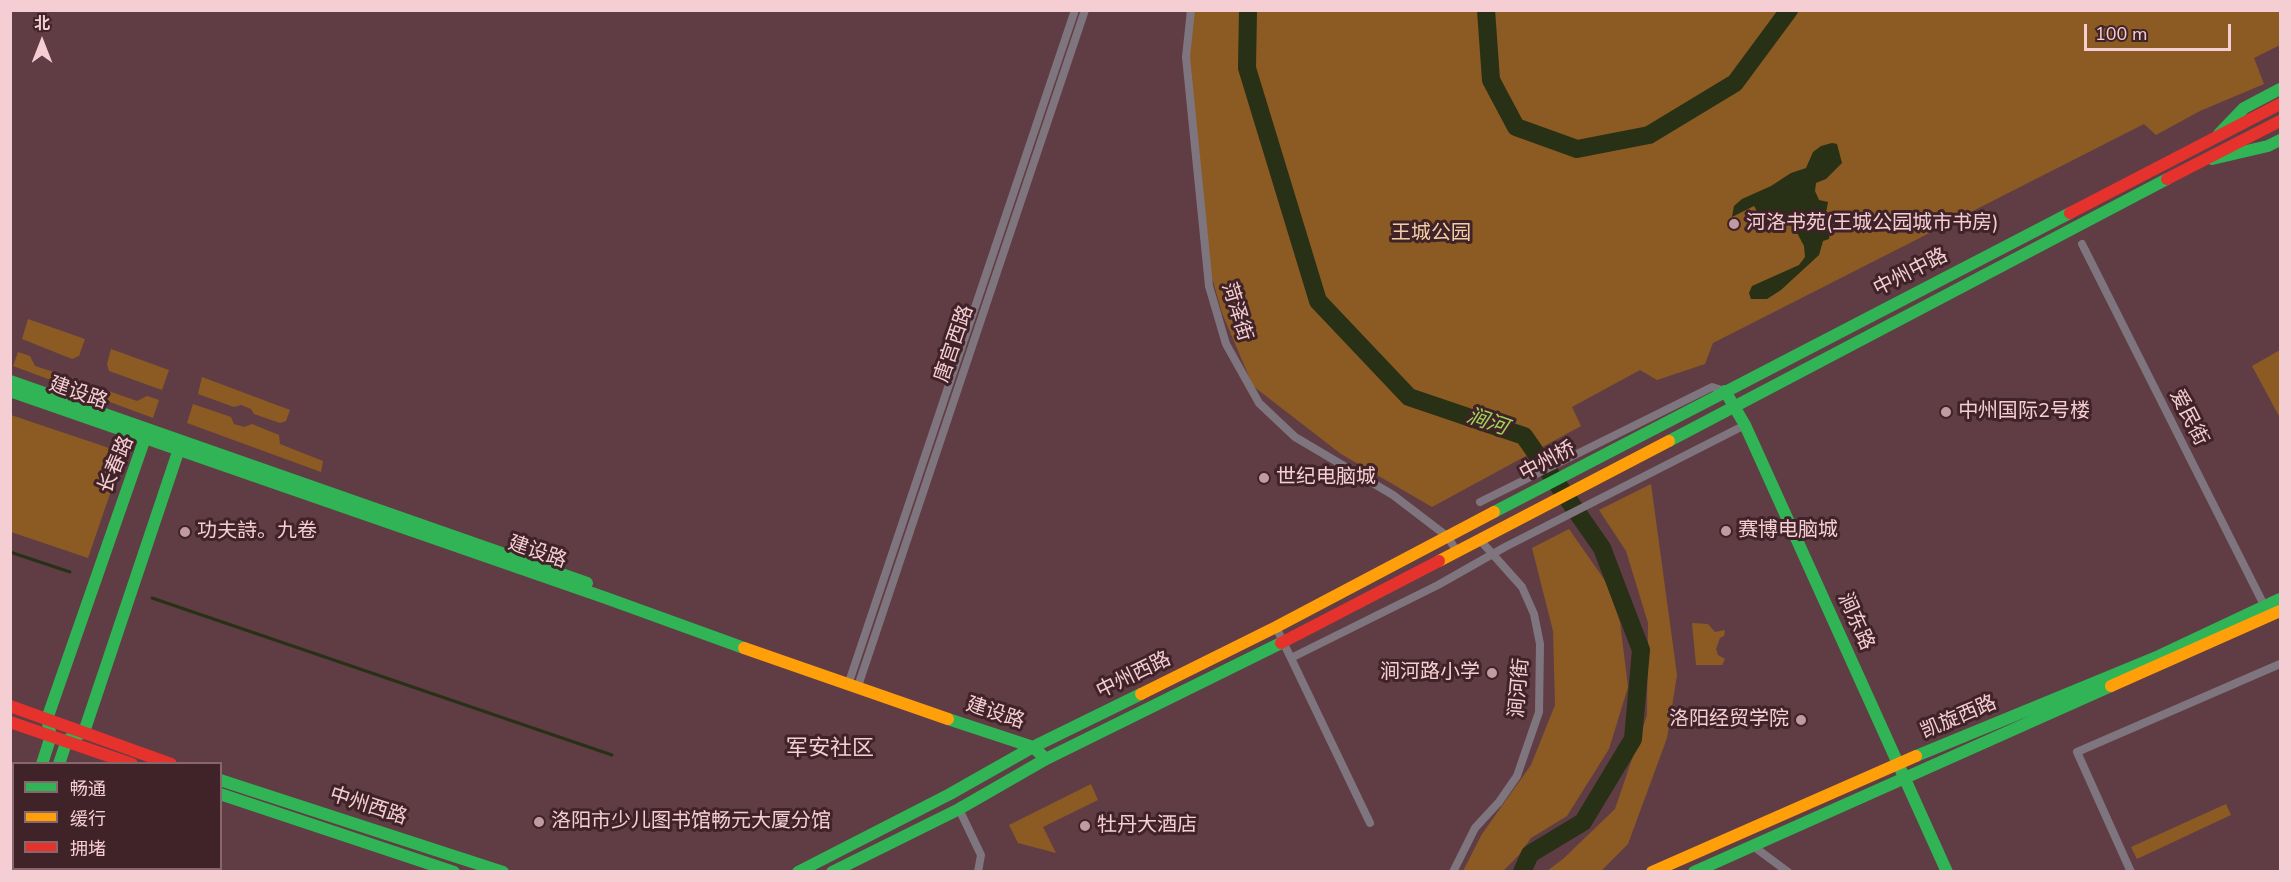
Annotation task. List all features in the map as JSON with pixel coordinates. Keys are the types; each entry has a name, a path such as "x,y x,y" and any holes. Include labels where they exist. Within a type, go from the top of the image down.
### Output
{"main road":[{"name":"中州中路","path":"2214,139 2244,108 2280,89"},
{"name":"中州中路","path":"1624,437 1723,392 2280,104"},
{"name":"中州中路","path":"1634,458 2280,121"},
{"name":"中州中路","path":"2205,160 2268,146 2280,140"},
{"name":"建设路","path":"10,381 609,590 854,683"},
{"name":"建设路","path":"10,392 1038,745 1046,759"},
{"name":"涧东路","path":"1723,392 1742,427 1896,765 1941,872"},
{"name":"长春路","path":"47,719 145,438 166,434 178,449"},
{"name":"中州桥","path":"1487,516 1624,437"},
{"path":"60,762 67,740 84,732 178,449"},
{"name":"中州桥","path":"1494,531 1634,458"},
{"name":"中州西路","path":"798,872 950,794 1038,745 1276,627 1487,516"},
{"name":"中州西路","path":"832,872 959,809 1046,759 1284,642 1494,531"},
{"name":"凯旋西路","path":"1652,872 1896,765 2159,656 2280,599"},
{"name":"凯旋西路","path":"1694,872 2280,611"},
{"path":"10,706 166,762"},
{"path":"43,762 51,736 47,719"},
{"path":"10,722 127,762"},
{"name":"涧东路","path":"1902,779 1947,872"},
{"name":"中州西路","path":"222,781 503,872"},
{"name":"中州西路","path":"222,795 454,872"}],"street":[{"name":"唐宫西路","path":"854,683 1075,10"},
{"name":"唐宫西路","path":"854,683 1085,10"},
{"name":"菏泽街","path":"1191,10 1186,57 1209,286 1226,344 1259,403 1294,437 1393,495 1448,537 1457,552"},
{"name":"爱民街","path":"2082,244 2265,607"},
{"path":"1292,658 1742,427"},
{"path":"1480,502 1624,437"},
{"name":"涧河街","path":"1453,872 1475,828 1499,802 1517,776 1539,712 1540,644 1534,614 1522,587 1480,540"},
{"path":"1276,627 1370,823"},
{"path":"2131,872 2077,752 2280,664"},
{"path":"959,809 981,855 978,872"},
{"path":"1753,846 1788,872"}],"green space":[{"name":"王城公园","path":"2280,10 2280,45 2254,58 2264,84 2200,111 2156,135 2144,124 1713,343 1705,364 1657,380 1640,370 1572,407 1581,426 1432,507 1341,454 1253,386 1222,313 1205,253 1192,104 1187,11"},
{"path":"28,319 85,339 79,356 72,359 22,339"},
{"path":"111,349 169,370 162,390 109,371 107,364"},
{"path":"2280,350 2280,418 2252,366"},
{"path":"18,352 30,356 35,366 73,378 73,384 95,390 100,388 137,401 147,396 159,400 153,418 13,366"},
{"path":"202,377 290,410 286,421 280,423 254,414 251,409 241,405 234,407 198,394"},
{"path":"193,404 231,417 234,424 244,427 252,424 279,435 280,444 323,461 321,472 187,423"},
{"path":"11,415 124,453 88,558 11,532"},
{"path":"1651,484 1677,675 1667,738 1628,844 1601,871 1547,871 1563,859 1615,809 1647,715 1648,623 1626,551 1599,510"},
{"path":"1569,529 1606,582 1620,622 1628,687 1609,749 1567,816 1531,838 1519,855 1503,871 1463,871 1482,834 1531,765 1555,705 1553,631 1532,548"},
{"path":"1692,623 1708,624 1715,632 1725,630 1716,649 1718,655 1725,659 1722,665 1696,665"},
{"path":"1091,784 1098,800 1043,827 1056,853 1018,843 1009,825"},
{"path":"2226,804 2231,815 2137,859 2131,847"}],"shaded area":[{"path":"1837,144 1842,163 1826,179 1816,183 1815,191 1819,200 1828,202 1825,218 1830,232 1829,239 1823,241 1819,255 1781,290 1767,299 1751,299 1749,293 1752,286 1799,265 1805,257 1804,246 1794,227 1789,225 1767,229 1754,206 1732,217 1734,206 1742,199 1771,186 1791,173 1806,168 1813,152 1821,146"}],"waterway":[{"name":"涧河","path":"1248,10 1247,68 1318,301 1409,397 1524,436 1602,548 1641,650 1633,739 1583,822 1530,854 1522,872"},
{"name":"涧河","path":"1486,10 1491,80 1516,127 1577,149 1649,135 1735,83 1789,10"},
{"path":"10,552 70,572"},
{"path":"152,598 612,755"}],"traffic: fast":[{"path":"2219,134 2244,108 2280,89"},
{"path":"2212,159 2268,146 2280,140"},
{"path":"1669,441 2167,179"},
{"path":"1494,512 2070,213"},
{"path":"10,381 587,583"},
{"path":"10,391 744,648"},
{"path":"1725,391 1745,425 1947,872"},
{"path":"43,762 51,736 47,719 145,438"},
{"path":"60,762 67,740 84,732 179,449"},
{"path":"1916,756 2159,656 2280,599"},
{"path":"832,872 959,809 1046,759 1281,643"},
{"path":"1694,872 2111,686"},
{"path":"798,872 950,794 1033,747 1141,694"},
{"path":"948,719 1033,747 1046,759"},
{"path":"222,781 503,872"},
{"path":"222,795 454,872"},
{"path":"10,854 12,850"}],"traffic: slow":[{"path":"1439,561 1669,441"},
{"path":"1141,694 1276,627 1494,512"},
{"path":"2111,686 2280,611"},
{"path":"744,648 948,719"},
{"path":"1652,872 1916,756"}],"traffic: jam":[{"path":"2070,213 2280,104"},
{"path":"2167,179 2280,121"},
{"path":"1281,643 1439,561"},
{"path":"10,706 165,762"},
{"path":"10,722 126,762"}],"place":[{"name":"河洛书苑(王城公园城市书房)","path":"1734,224"},
{"name":"中州国际2号楼","path":"1946,412"},
{"name":"世纪电脑城","path":"1264,478"},
{"name":"赛博电脑城","path":"1726,531"},
{"name":"功夫詩。九卷","path":"185,532"},
{"name":"涧河路小学","path":"1492,673"},
{"name":"洛阳经贸学院","path":"1801,720"},
{"name":"洛阳市少儿图书馆畅元大厦分馆","path":"539,822"},
{"name":"牡丹大酒店","path":"1085,826"}],"district":[{"name":"军安社区","path":"830,750"}]}
